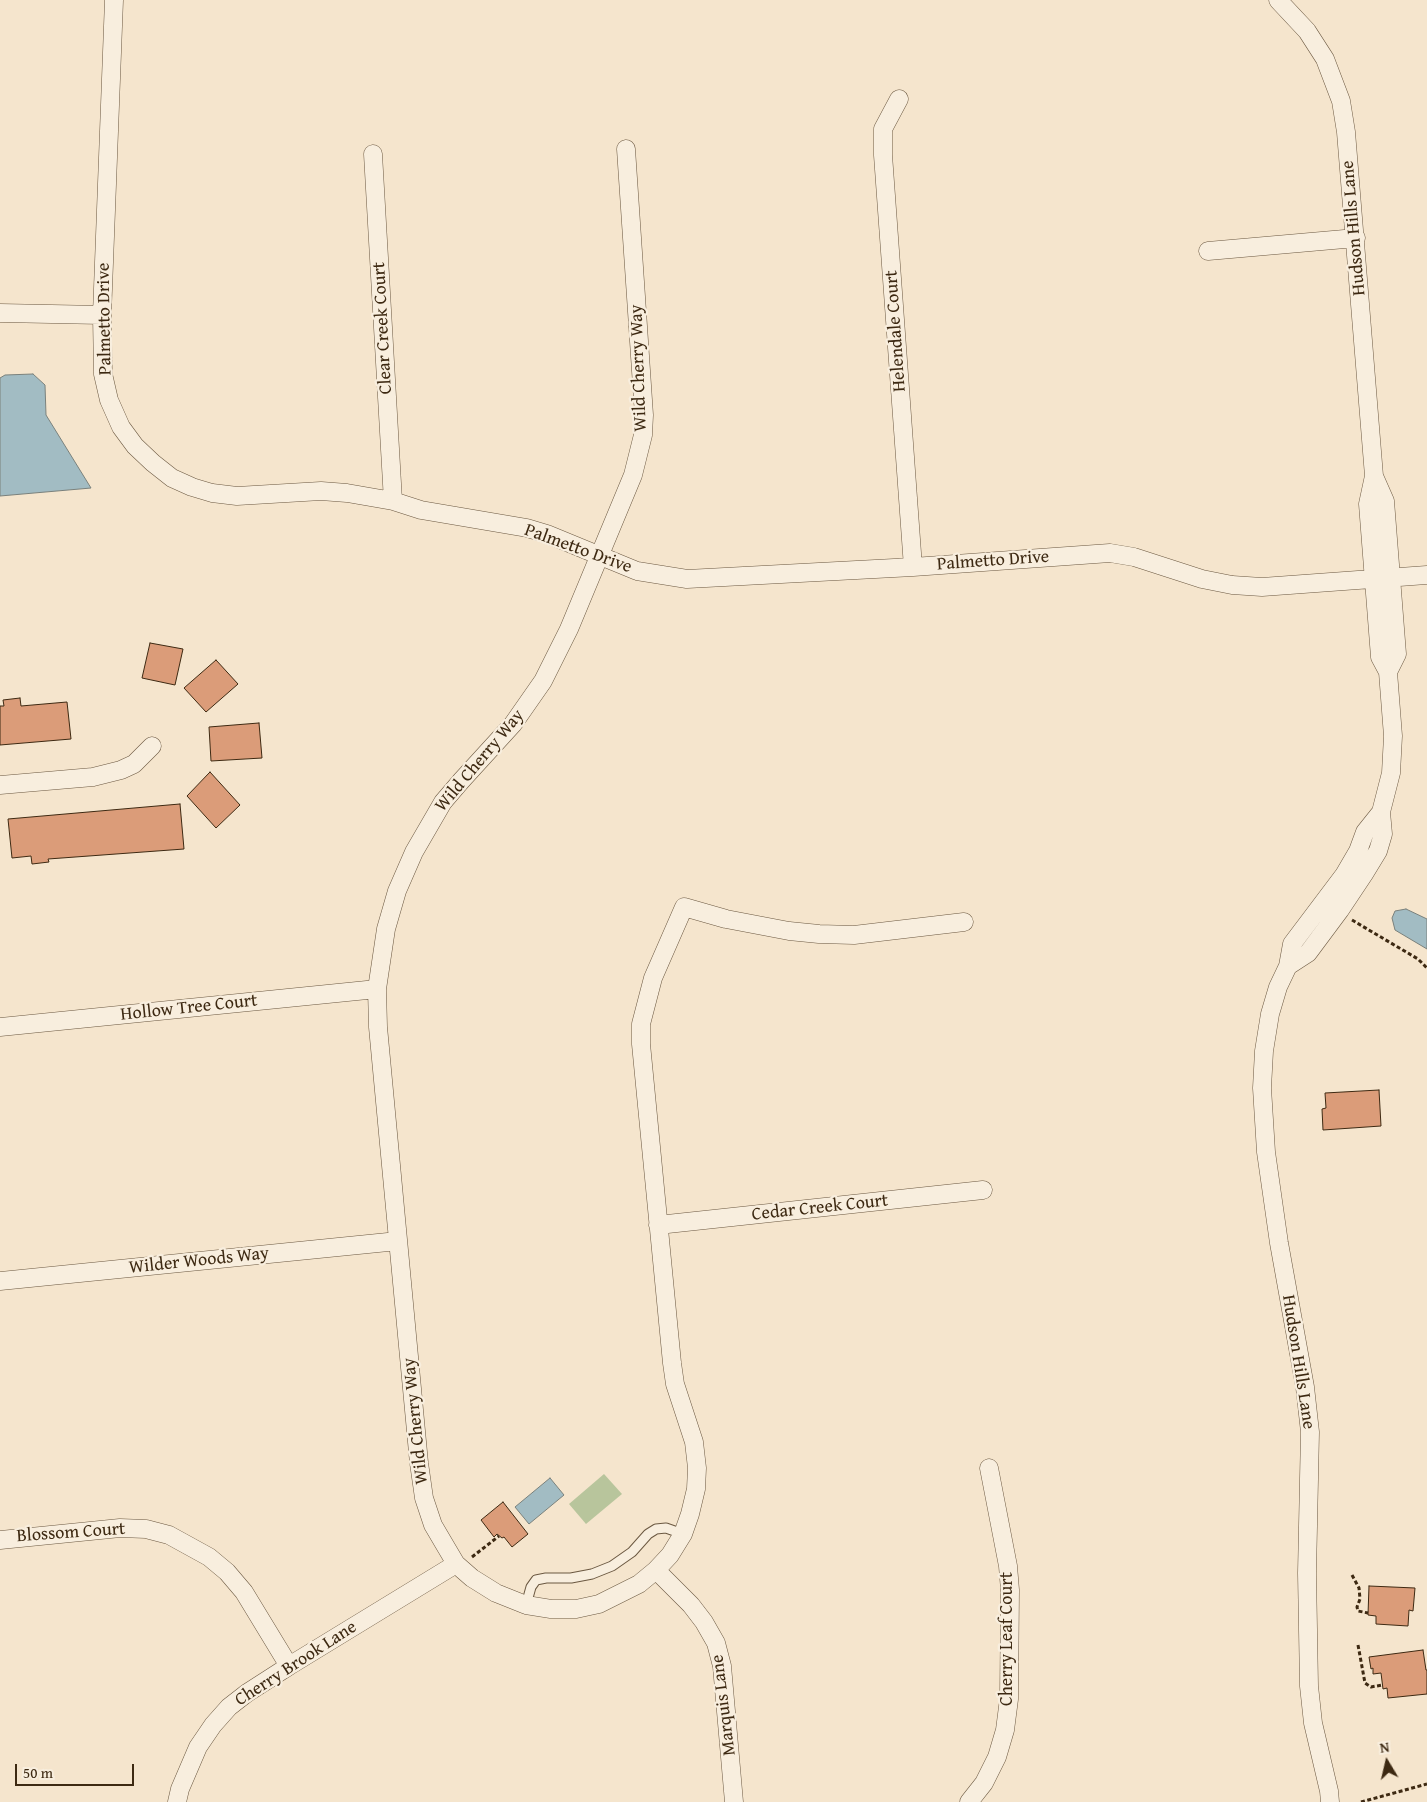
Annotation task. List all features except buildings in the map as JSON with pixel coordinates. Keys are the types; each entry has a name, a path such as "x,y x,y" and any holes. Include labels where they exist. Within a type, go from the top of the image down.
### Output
{"street":[{"name":"Palmetto Drive","path":"114,0 102,315 103,374 110,400 121,427 135,446 172,478 192,487 212,493 237,496 321,491 347,492 393,501 420,510 527,528 547,534 637,571 687,579 913,567 1110,553 1141,559 1202,579 1232,585 1262,587 1427,576"},
{"name":"Hudson Hills Lane","path":"1278,0 1307,31 1325,59 1340,101 1346,132 1374,476 1368,504 1383,579 1380,657 1388,672 1393,736 1391,773 1382,812 1365,832 1358,851 1344,876 1292,944 1288,966 1278,988 1270,1014 1264,1051 1262,1088 1270,1176 1287,1289 1305,1387 1310,1432 1307,1574 1309,1686 1313,1723 1333,1798"},
{"name":"Helendale Court","path":"899,99 883,129 883,155 913,567"},
{"name":"Wild Cherry Way","path":"626,149 644,393 643,435 633,475 569,629 543,681 513,724 443,802 414,852 397,891 386,929 377,989 378,1027 419,1464 424,1498 433,1525 472,1578 496,1593 526,1605 551,1609 576,1608 599,1604 639,1584 656,1570 670,1555 682,1534 690,1514 696,1489 697,1468 694,1442 681,1403 673,1370 641,1044 641,1024 653,978 684,907 726,919 789,931 819,934 854,935 964,922"},
{"name":"Clear Creek Court","path":"373,154 393,501"},
{"path":"1208,251 1356,238"},
{"path":"0,313 102,315"},
{"path":"0,785 94,777 121,770 134,764 152,746"},
{"name":"Hollow Tree Court","path":"0,1027 377,989"},
{"name":"Cedar Creek Court","path":"658,1225 983,1190"},
{"name":"Wilder Woods Way","path":"0,1281 398,1241"},
{"name":"Cherry Leaf Court","path":"969,1802 984,1783 997,1757 1006,1730 1009,1699 1010,1590 1008,1566 989,1468"},
{"name":"Blossom Court","path":"0,1540 120,1528 146,1529 169,1535 209,1557 227,1572 244,1592 289,1666"},
{"name":"Cherry Brook Lane","path":"177,1802 188,1766 198,1747 213,1725 229,1707 246,1693 289,1666 462,1562"},
{"name":"Marquis Lane","path":"656,1570 691,1605 704,1622 716,1643 722,1666 734,1802"}],"lane":[{"path":"526,1605 531,1587 536,1580 571,1578 592,1574 612,1566 632,1552 648,1534 656,1529 666,1528 682,1534"}],"path":[{"path":"1349,919 1418,960 1427,968"},
{"path":"462,1562 499,1536"},
{"path":"1352,1575 1359,1588 1358,1611 1368,1613"},
{"path":"1358,1645 1365,1683 1371,1687 1382,1685"},
{"path":"1362,1802 1427,1784"}],"green space":[{"path":"604,1474 622,1494 586,1524 569,1504"}],"water":[{"path":"33,374 45,385 46,415 91,488 0,496 0,378 5,375"},
{"path":"1406,909 1427,919 1427,949 1395,930 1392,918 1395,911"},
{"path":"550,1478 564,1495 529,1524 515,1507"}]}
